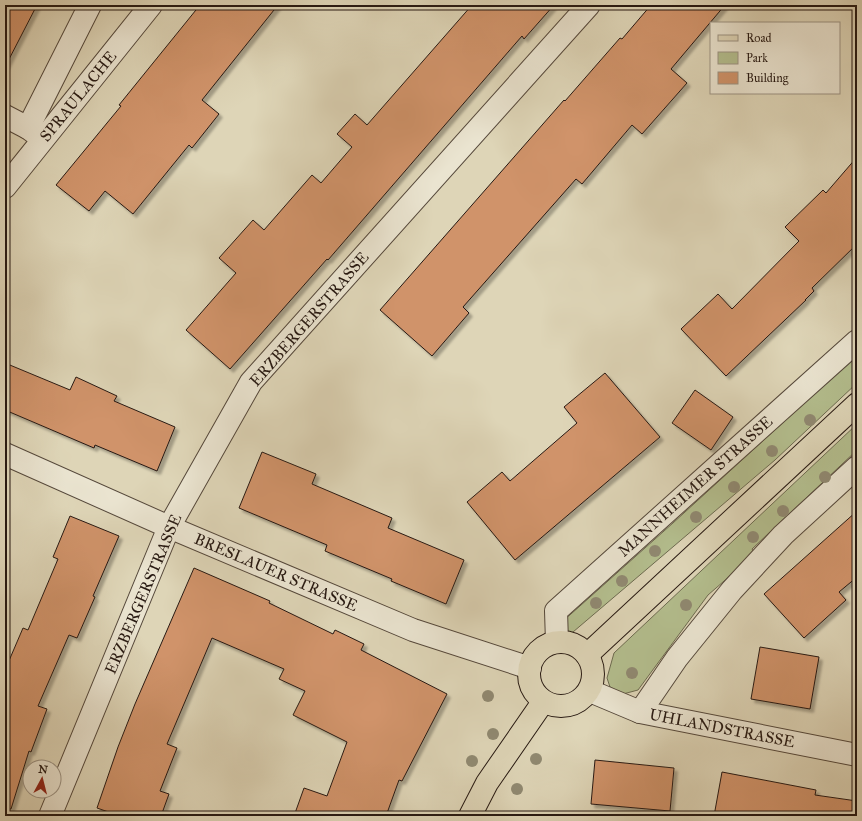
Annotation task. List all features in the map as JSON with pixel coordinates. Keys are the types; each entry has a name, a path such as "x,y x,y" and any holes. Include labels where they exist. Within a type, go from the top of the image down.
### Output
{"main road":[{"path":"587,655 857,404"},
{"path":"557,642 570,643 587,655 594,670 593,680 590,691 582,700 568,706 555,706 543,702 536,695 531,686 529,676 533,659 538,652 548,645 557,642"},
{"path":"470,816 487,784 543,702"}],"street":[{"path":"5,116 36,134 90,5"},
{"name":"SPRAULACHE","path":"5,187 36,134 151,5"},
{"name":"ERZBERGERSTRASSE","path":"50,816 169,527 251,382 589,5"},
{"name":"MANNHEIMER STRASSE","path":"557,642 556,611 857,341"},
{"name":"BRESLAUER STRASSE","path":"5,454 169,527 413,630 530,668"},
{"path":"640,712 677,658 732,590 783,535 857,467"},
{"name":"UHLANDSTRASSE","path":"590,691 640,712 857,755"}],"green space":[{"path":"857,355 857,383 775,460 573,632 568,634 563,633 562,622"},
{"path":"857,424 857,450 752,549 755,554 708,595 638,690 623,694 610,687 607,678 614,653"}],"building":[{"path":"5,5 37,5 5,67"},
{"path":"200,5 278,5 202,100 219,114 192,148 189,145 133,214 105,191 89,211 56,185 121,106 119,105"},
{"path":"472,5 554,5 524,39 522,36 328,260 327,259 230,369 186,330 236,273 219,258 253,220 264,230 312,175 321,183 352,147 337,134 355,114 367,125"},
{"path":"651,5 725,5 671,69 687,83 642,134 632,125 582,184 576,179 463,307 469,313 432,356 380,310 564,100 565,101 620,38 622,39"},
{"path":"857,157 857,244 812,288 814,291 806,300 726,376 681,329 718,294 732,309 799,241 785,227 823,190 826,193"},
{"path":"5,363 70,390 76,377 117,396 114,401 175,427 157,471 95,445 94,448 5,410"},
{"path":"605,373 660,437 515,560 467,502 502,472 510,481 577,423 564,407"},
{"path":"695,390 733,417 711,450 672,423"},
{"path":"262,452 316,474 312,484 392,518 388,528 464,560 446,604 391,581 392,579 325,551 327,545 239,508"},
{"path":"857,511 857,577 839,592 846,600 804,638 764,594"},
{"path":"70,516 119,536 77,638 69,635 38,706 47,709 31,752 29,751 27,759 22,759 22,774 11,809 5,808 5,670 23,628 28,630 58,559 53,557"},
{"path":"194,568 270,601 269,603 333,634 335,630 364,644 361,650 447,694 402,781 399,780 386,816 294,816 304,788 327,796 347,742 293,715 305,691 279,679 284,669 212,638 167,744 177,748 160,791 169,794 161,816 120,816 97,808 118,747 135,704"},
{"path":"760,647 819,657 810,709 751,699"},
{"path":"595,760 674,768 670,811 591,804"},
{"path":"722,772 816,790 815,795 857,801 857,816 714,816"}]}
